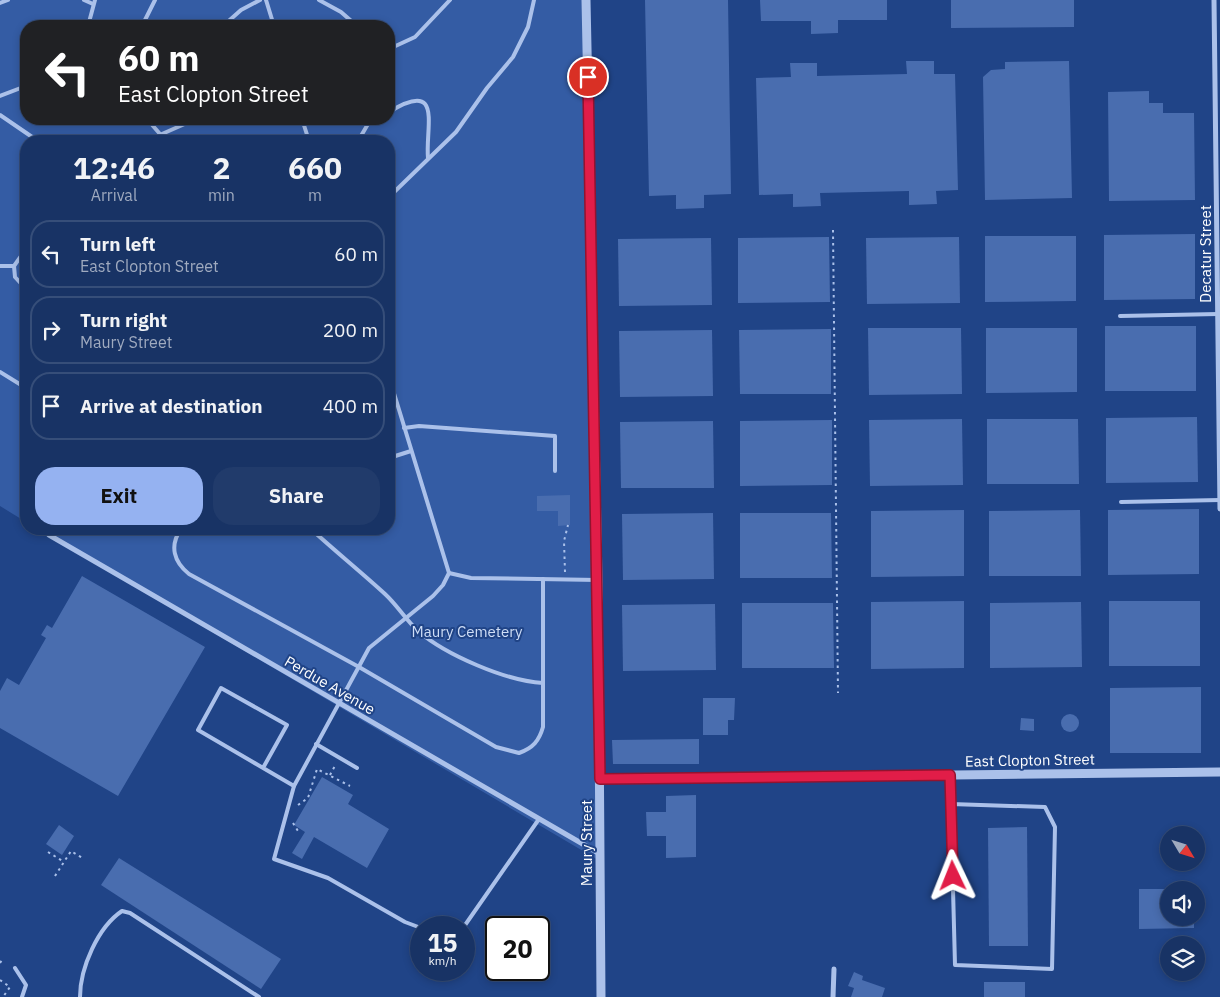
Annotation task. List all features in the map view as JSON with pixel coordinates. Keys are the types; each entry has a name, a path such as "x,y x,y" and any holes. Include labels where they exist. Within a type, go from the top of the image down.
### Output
{"street":[{"name":"Maury Street","path":"586,0 598,580 601,997"},
{"name":"Decatur Street","path":"1214,0 1217,49 1220,509"},
{"name":"Perdue Avenue","path":"49,535 600,854"},
{"name":"East Clopton Street","path":"600,779 1220,772"},
{"path":"833,997 834,970"}],"lane":[{"path":"0,3 8,0"},
{"path":"84,0 94,2 90,20"},
{"path":"145,20 155,0"},
{"path":"230,20 241,10 260,0"},
{"path":"266,0 272,20"},
{"path":"319,0 342,12 351,20"},
{"path":"440,0 444,5"},
{"path":"395,46 415,36 450,0"},
{"path":"395,191 456,132 487,88 513,57 528,27 534,0"},
{"path":"0,96 20,88"},
{"path":"395,108 414,100 422,102 428,108 430,123 427,146 428,158"},
{"path":"0,114 30,135"},
{"path":"152,125 160,134 182,125"},
{"path":"20,258 14,266 15,278 20,283"},
{"path":"0,266 14,266"},
{"path":"1120,316 1218,314"},
{"path":"0,372 20,384"},
{"path":"395,397 449,573 443,585 433,596 370,648 294,786 274,860 328,878 410,924"},
{"path":"404,428 419,426 555,436 555,472"},
{"path":"395,456 411,451"},
{"path":"1121,502 1220,500"},
{"path":"178,535 174,544 174,556 179,566 189,574 359,667 496,746 519,753 528,750 540,738 543,727 543,580"},
{"path":"318,535 387,596 416,629 444,650 510,677 543,683"},
{"path":"449,573 471,578 598,580"},
{"path":"262,768 287,725 221,688 198,730 262,768 294,786"},
{"path":"316,744 357,768"},
{"path":"950,775 956,965 1052,968 1055,827 1045,807 951,804"},
{"path":"471,916 539,819"},
{"path":"80,997 80,985 92,953 110,919 122,911 130,913 259,997"},
{"path":"15,968 26,985 22,997"}],"path":[{"path":"833,230 838,693"},
{"path":"565,572 564,541 568,526"},
{"path":"330,775 336,764"},
{"path":"295,808 308,798 317,769 350,786"},
{"path":"292,817 293,825 298,831"},
{"path":"55,876 72,851 84,859"},
{"path":"48,852 64,862"},
{"path":"0,980 9,988"},
{"path":"3,997 9,988 18,986"}],"green space":[{"name":"Maury Cemetery","path":"0,0 586,0 600,861 48,535 395,535 395,135 20,135 20,518 0,506"}],"building":[{"path":"645,0 728,0 731,194 704,195 704,208 676,209 676,195 649,196"},
{"path":"760,0 887,0 887,20 838,20 838,33 811,34 811,21 761,21"},
{"path":"951,0 1074,0 1074,27 951,28"},
{"path":"906,61 934,61 934,74 955,74 958,190 936,191 937,204 909,205 909,191 820,193 821,206 793,207 793,194 759,195 756,78 791,77 790,63 817,63 817,76 907,74"},
{"path":"1069,61 1072,198 985,200 983,77 991,70 1005,69 1005,62"},
{"path":"1149,91 1149,103 1163,103 1163,113 1194,113 1195,200 1109,201 1108,92"},
{"path":"1195,234 1195,299 1104,300 1104,235"},
{"path":"985,236 1076,236 1076,301 985,302"},
{"path":"829,237 830,302 738,303 738,238"},
{"path":"959,237 960,303 867,304 866,238"},
{"path":"711,238 712,305 619,306 618,239"},
{"path":"1105,326 1196,326 1196,391 1105,391"},
{"path":"868,328 961,328 962,394 869,395"},
{"path":"986,328 1077,328 1077,392 986,393"},
{"path":"831,329 831,394 740,394 739,330"},
{"path":"712,330 713,396 620,397 619,331"},
{"path":"1197,417 1198,482 1106,483 1106,418"},
{"path":"962,419 963,485 870,486 869,420"},
{"path":"987,419 1078,419 1079,484 987,484"},
{"path":"832,420 832,485 740,486 740,421"},
{"path":"713,421 714,488 621,488 620,422"},
{"path":"570,495 570,525 558,526 558,511 537,511 537,496"},
{"path":"1199,509 1199,574 1108,575 1108,510"},
{"path":"964,510 964,576 871,577 871,511"},
{"path":"1080,510 1081,576 989,576 989,511"},
{"path":"713,513 714,579 623,580 622,514"},
{"path":"740,513 831,513 832,578 740,578"},
{"path":"82,576 205,647 118,796 0,728 0,691 7,678 19,685 46,638 41,635 47,625 52,628"},
{"path":"964,601 964,668 871,669 871,602"},
{"path":"1109,601 1200,601 1200,666 1109,666"},
{"path":"1081,602 1082,667 990,668 990,603"},
{"path":"742,603 833,603 834,668 742,668"},
{"path":"715,604 716,670 623,671 622,605"},
{"path":"1201,687 1201,753 1110,753 1110,688"},
{"path":"703,698 735,698 734,720 728,720 728,735 703,735"},
{"path":"1066,714 1074,714 1079,719 1077,730 1066,732 1061,727 1061,719"},
{"path":"1021,718 1034,719 1034,731 1020,730"},
{"path":"699,739 699,764 613,764 612,740"},
{"path":"322,777 353,795 348,804 389,829 367,868 314,837 302,859 292,853 305,832 294,825"},
{"path":"696,795 696,857 666,858 666,836 647,836 646,812 666,812 666,796"},
{"path":"59,825 74,836 62,855 46,844"},
{"path":"1027,827 1028,946 989,946 988,828"},
{"path":"119,858 281,959 261,989 101,885"},
{"path":"1139,889 1160,889 1160,926 1194,926 1194,928 1139,929"},
{"path":"854,972 863,976 862,980 885,988 882,997 851,997 854,988 848,986"},
{"path":"984,982 1025,982 1025,997 984,997"}],"route":[{"path":"588,77 600,779 950,775 953,876"}]}
